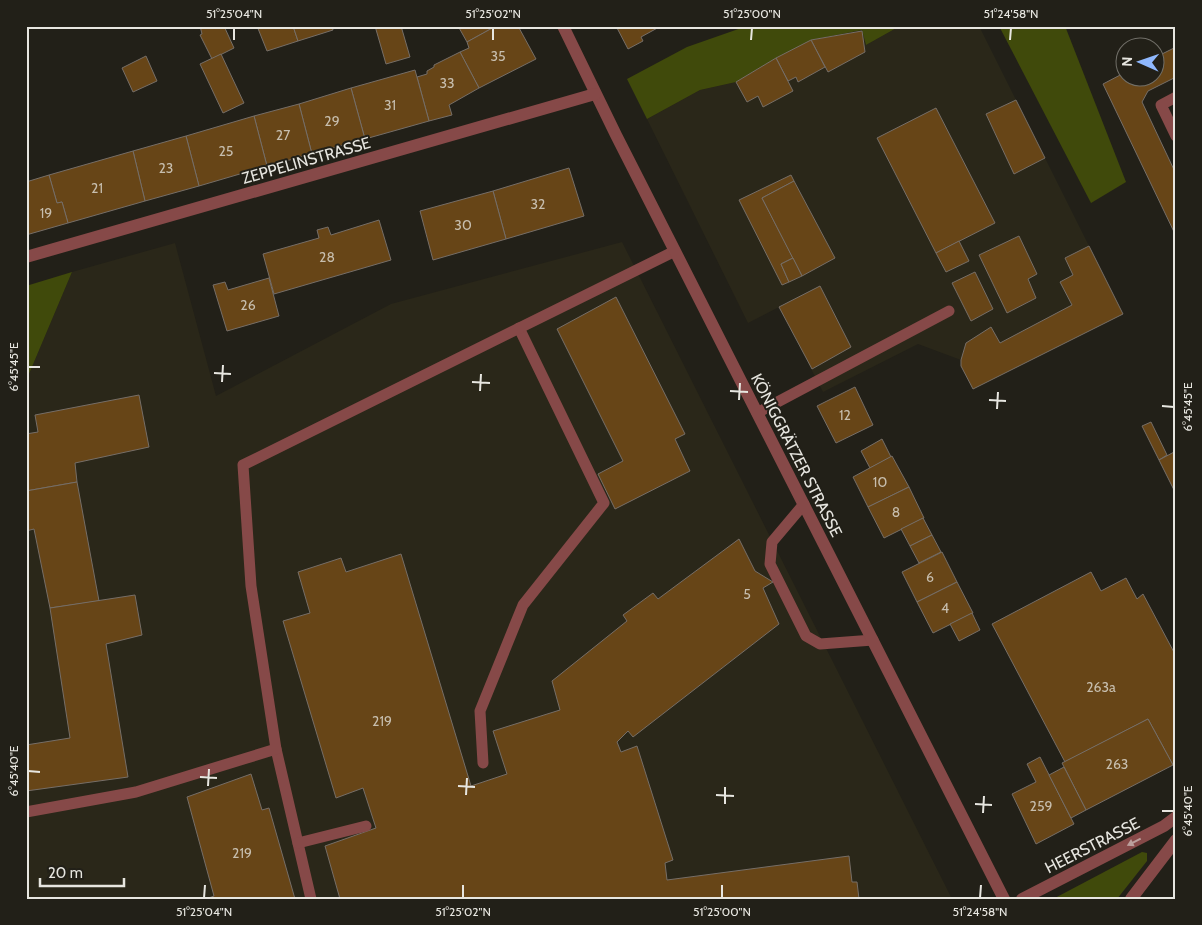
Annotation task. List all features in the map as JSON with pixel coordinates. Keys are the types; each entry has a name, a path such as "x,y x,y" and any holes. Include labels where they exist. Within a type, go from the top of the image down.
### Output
{"street":[{"name":"KÖNIGGRÄTZER STRASSE","path":"562,26 1004,899"},
{"name":"ZEPPELINSTRASSE","path":"26,257 595,94"},
{"name":"HEERSTRASSE","path":"1022,899 1164,826 1176,817"},
{"path":"1131,899 1176,840"}],"lane":[{"path":"1176,97 1161,105 1176,136"},
{"path":"311,899 276,749 251,586 243,465 675,251"},
{"path":"757,413 949,311"},
{"path":"483,763 480,710 524,605 604,503 519,328"},
{"path":"804,504 772,542 770,564 806,636 820,644 873,640"},
{"path":"26,812 136,792 276,749"},
{"path":"298,843 366,826"}],"shaded area":[{"path":"900,26 979,26 1123,314 973,389 961,366 961,360 918,344 823,392 779,307 748,323 647,119 700,90 736,82 811,40 863,30 866,45"},
{"path":"622,242 951,899 26,899 26,381 72,272 175,243 216,396 391,304"}],"green space":[{"path":"747,26 900,26 866,45 862,30 811,40 736,82 700,90 647,119 627,79 687,47"},
{"path":"999,26 1065,26 1126,182 1091,203"},
{"path":"72,272 26,381 26,286"},
{"path":"1142,852 1147,853 1147,861 1117,899 1053,899"}],"building":[{"path":"200,26 224,26 234,48 212,59 200,35 202,34"},
{"path":"257,26 293,26 298,41 267,51"},
{"path":"293,26 332,26 333,30 298,41"},
{"path":"375,26 401,26 410,57 386,64"},
{"path":"458,26 496,26 467,42"},
{"path":"496,26 518,26 536,59 479,88 460,52 469,48 467,42"},
{"path":"616,26 661,26 641,37 643,41 628,49"},
{"path":"862,31 865,52 828,72 811,40"},
{"path":"811,40 825,67 798,82 796,77 788,81 776,58"},
{"path":"1176,47 1176,77 1164,83 1164,53"},
{"path":"460,52 479,88 449,105 452,115 429,121 417,77 427,74 427,71 434,67 434,65"},
{"path":"221,54 244,103 223,113 200,64"},
{"path":"146,56 157,81 133,92 122,68"},
{"path":"776,58 793,91 763,107 758,96 747,102 736,82"},
{"path":"415,70 429,121 365,139 351,88"},
{"path":"1114,78 1114,88 1154,88 1148,91 1142,102 1176,174 1176,236 1103,84"},
{"path":"351,88 365,139 312,154 299,104"},
{"path":"1016,100 1045,158 1014,174 986,114"},
{"path":"299,104 312,154 267,166 254,116"},
{"path":"936,108 995,223 936,253 877,138"},
{"path":"254,116 267,166 199,186 186,136"},
{"path":"186,136 199,186 145,201 133,151"},
{"path":"133,151 145,201 68,223 62,202 57,203 49,175"},
{"path":"569,168 584,216 506,239 493,191"},
{"path":"49,175 57,203 62,202 68,223 26,235 26,182"},
{"path":"791,175 794,181 762,198 793,258 781,264 789,282 782,285 739,200"},
{"path":"794,181 835,258 802,276 762,198"},
{"path":"493,191 506,239 433,260 420,211"},
{"path":"379,220 391,260 274,294 263,254 319,238 317,230 328,227 331,235"},
{"path":"1019,236 1037,274 1028,279 1036,298 1007,313 979,255"},
{"path":"959,241 969,261 946,272 936,253"},
{"path":"1089,246 1123,314 973,389 961,366 966,343 991,327 1000,343 1072,305 1060,282 1073,275 1065,258"},
{"path":"793,258 802,276 789,282 781,264"},
{"path":"975,272 993,309 971,321 952,283"},
{"path":"269,278 279,316 227,331 213,285 225,282 228,290"},
{"path":"820,286 851,347 812,369 779,307"},
{"path":"616,297 685,434 675,439 690,471 615,509 598,474 623,461 557,329"},
{"path":"855,387 873,425 836,443 817,406"},
{"path":"139,395 149,447 75,463 77,482 26,491 26,434 38,432 35,415"},
{"path":"1151,422 1167,455 1159,460 1142,426"},
{"path":"882,439 891,457 870,468 861,451"},
{"path":"1176,451 1176,494 1159,460"},
{"path":"892,456 909,487 868,507 853,477"},
{"path":"77,482 99,601 50,608 34,529 26,531 26,491"},
{"path":"909,487 924,518 884,538 868,507"},
{"path":"923,518 932,535 910,546 901,529"},
{"path":"932,535 941,552 919,563 910,546"},
{"path":"739,539 755,571 773,582 763,588 779,624 633,737 628,731 617,742 621,752 637,746 673,860 665,863 667,880 849,856 852,882 857,882 859,899 340,899 325,846 376,828 363,788 336,798 283,621 310,613 298,572 341,558 346,572 401,554 471,786 507,774 493,731 560,710 552,681 627,621 623,615 653,593 658,599"},
{"path":"942,552 957,582 917,602 902,572"},
{"path":"1091,572 1101,591 1126,578 1137,599 1143,594 1176,656 1175,764 1173,765 1148,719 1065,762 992,624"},
{"path":"957,582 973,613 933,633 917,602"},
{"path":"135,595 142,635 106,644 128,777 26,791 26,745 70,738 50,608"},
{"path":"972,613 980,630 959,641 950,624"},
{"path":"1148,719 1173,765 1086,810 1062,763"},
{"path":"1040,757 1074,824 1036,844 1012,794 1036,782 1027,764"},
{"path":"1064,767 1086,810 1071,818 1049,775"},
{"path":"251,774 262,810 269,808 295,899 206,899 214,896 187,797"}]}
